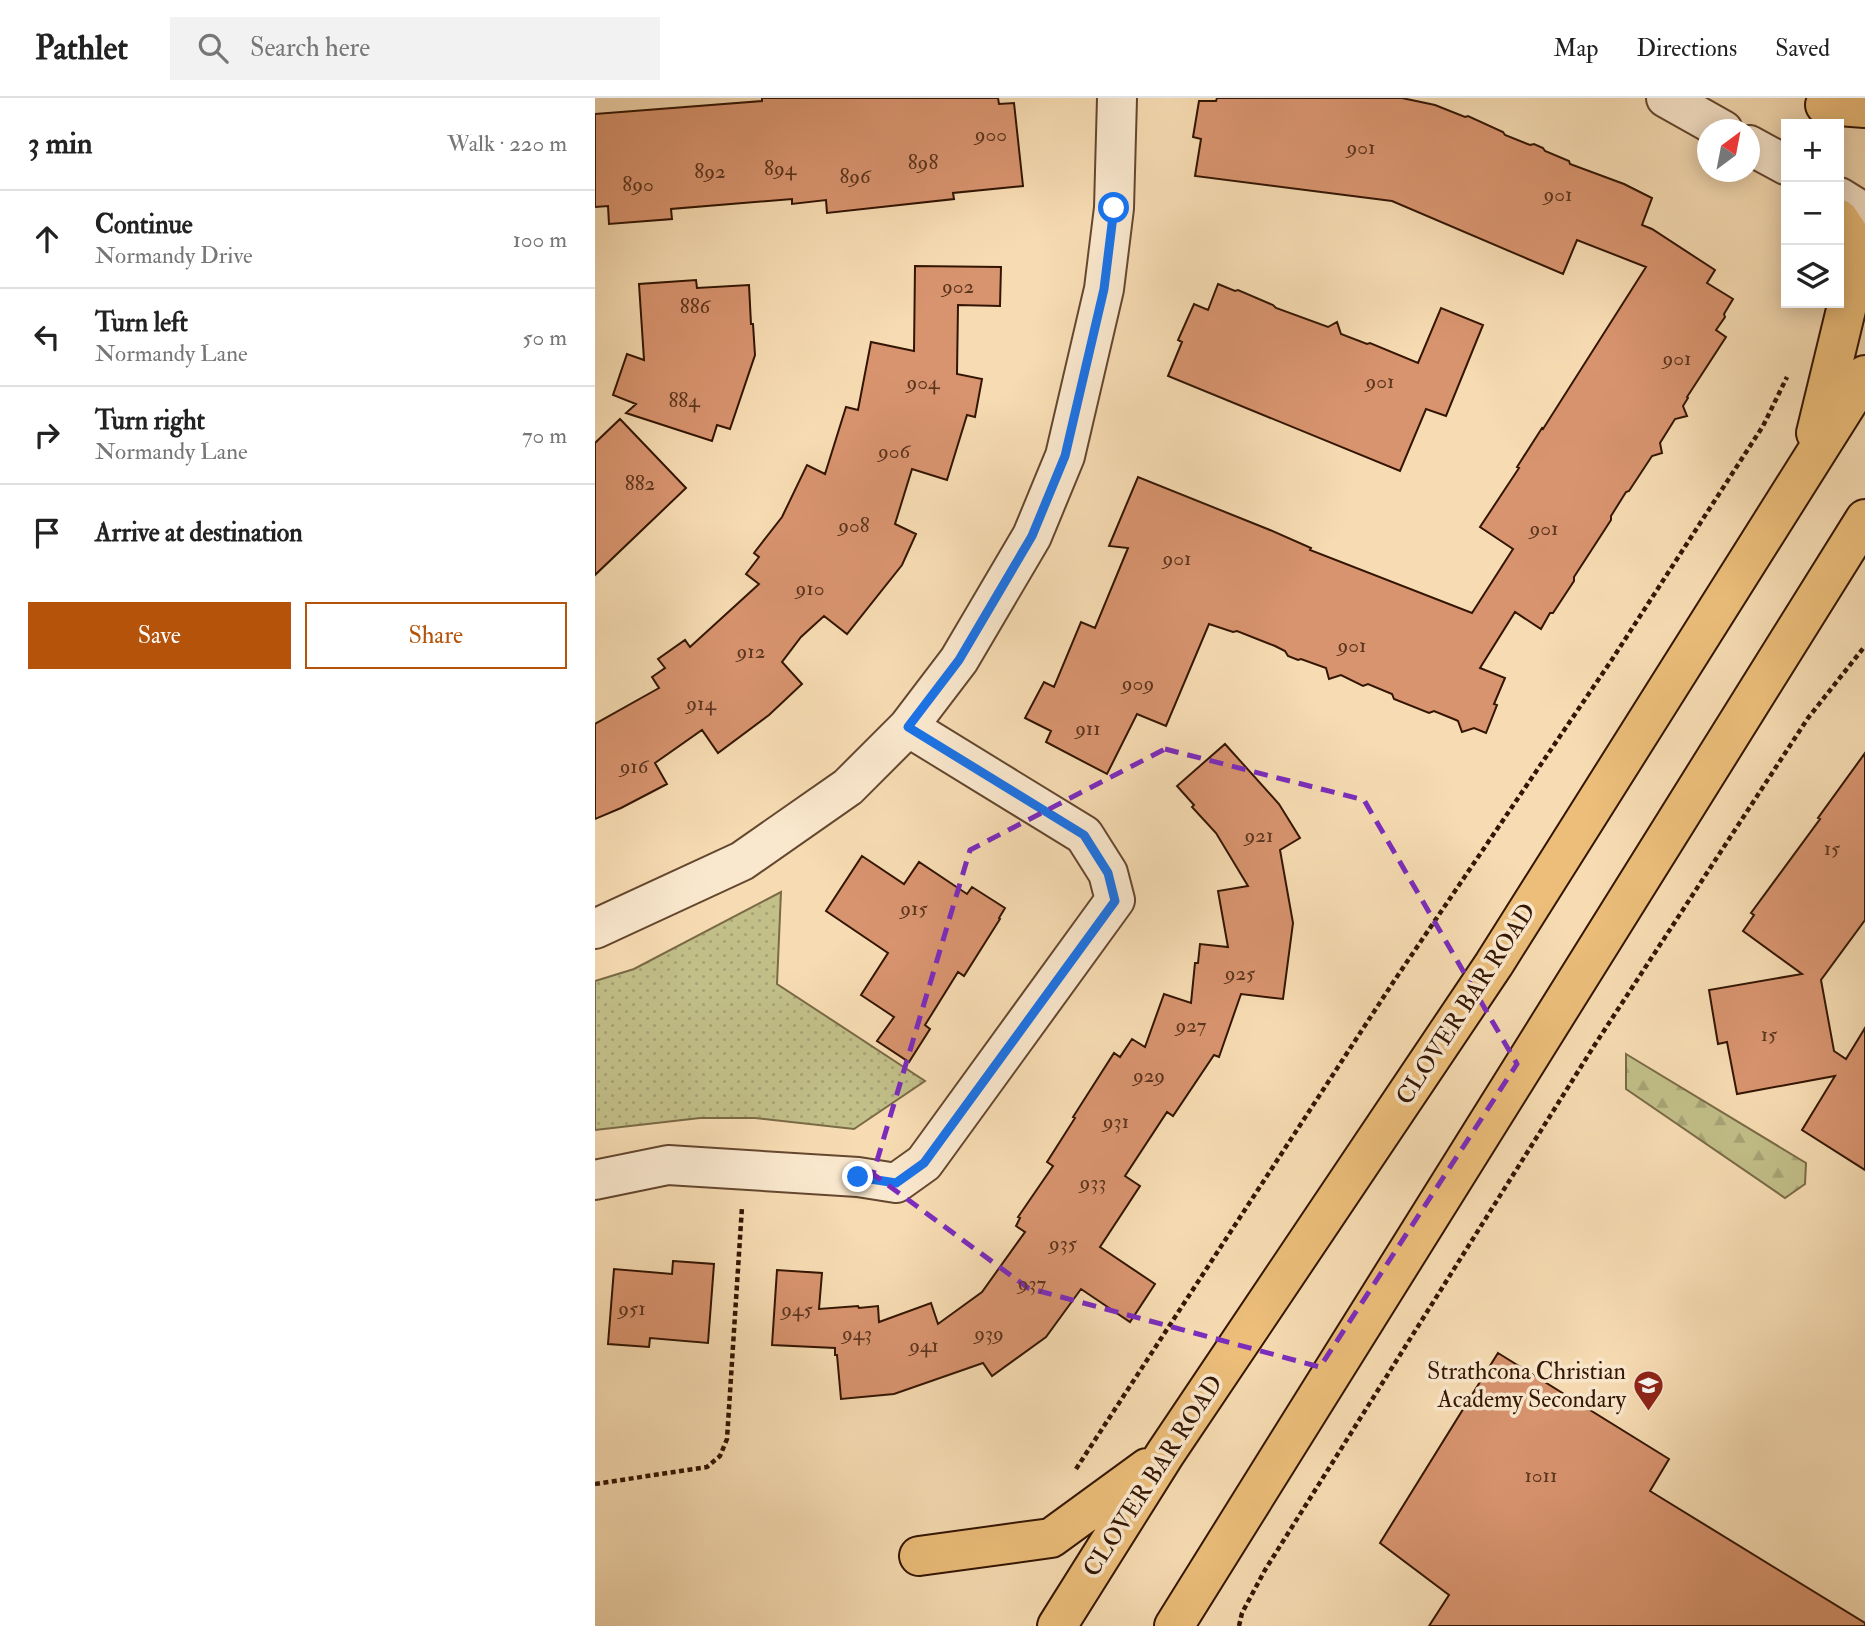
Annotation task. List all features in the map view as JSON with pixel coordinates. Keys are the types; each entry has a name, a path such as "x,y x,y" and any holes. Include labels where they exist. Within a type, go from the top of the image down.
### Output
{"main road":[{"path":"1818,101 1865,108"},
{"path":"1808,464 1853,281 1849,234 1844,226"},
{"name":"CLOVER BAR ROAD","path":"1057,1626 1165,1454 1494,964 1865,375"},
{"path":"1174,1626 1854,543 1865,519"},
{"path":"919,1556 1051,1538 1165,1454"}],"street":[{"path":"595,929 742,861 848,787 908,727 959,660 1032,536 1065,456 1104,289 1114,208 1117,98"},
{"path":"1667,98 1704,119"},
{"path":"1818,101 1865,126"},
{"path":"1760,151 1781,162"},
{"path":"1844,200 1865,213"},
{"path":"595,1180 668,1165 858,1177 896,1183 924,1163 1115,901 1108,873 1084,835 908,727"}],"path":[{"path":"1074,1472 1394,981 1611,661 1763,426 1791,366"},
{"path":"1238,1626 1241,1613 1265,1570 1594,1046 1808,718 1865,646"},
{"path":"595,1484 707,1466 720,1456 727,1439 742,1200"}],"highlighted area":[{"path":"1165,749 1364,800 1517,1064 1320,1367 1028,1288 873,1174 970,850"}],"green space":[{"path":"781,892 777,984 925,1081 854,1129 755,1118 700,1118 595,1130 595,981 634,969"},
{"path":"1626,1054 1806,1163 1805,1184 1785,1198 1626,1089"}],"building":[{"path":"762,98 998,98 999,104 1014,103 1023,186 953,193 954,199 827,213 826,200 792,204 792,199 671,209 672,219 609,224 608,206 595,207 595,114 762,101"},
{"path":"1217,98 1402,98 1468,116 1505,135 1543,148 1570,164 1624,184 1652,198 1642,225 1715,270 1707,283 1733,299 1716,330 1726,337 1687,397 1683,406 1687,416 1675,419 1660,443 1662,453 1652,456 1626,492 1553,613 1550,613 1541,629 1515,612 1480,668 1505,678 1486,733 1474,728 1462,732 1456,720 1434,711 1429,713 1394,699 1392,694 1368,684 1363,686 1341,675 1329,679 1326,668 1288,656 1285,651 1275,646 1237,631 1209,624 1166,726 1137,714 1107,774 1046,742 1051,731 1025,718 1044,682 1054,687 1081,622 1095,628 1128,548 1109,546 1138,477 1270,530 1311,548 1310,550 1472,613 1513,549 1480,527 1646,267 1577,240 1563,274 1392,201 1195,176 1201,139 1193,137 1199,101 1216,101"},
{"path":"915,266 1001,267 1000,306 958,305 957,374 982,379 975,417 967,415 947,480 912,469 895,524 916,534 902,565 847,634 824,616 801,637 782,662 802,684 769,715 718,753 702,730 655,763 667,784 595,819 595,724 659,688 652,677 665,668 658,659 685,640 690,647 759,584 746,574 759,557 754,553 782,517 807,465 825,474 846,407 858,410 871,342 914,351"},
{"path":"696,280 697,288 749,285 753,324 755,355 730,429 717,425 712,441 626,413 636,404 613,395 627,354 644,360 639,284"},
{"path":"1218,284 1328,327 1337,322 1341,334 1418,363 1441,308 1483,325 1446,416 1426,409 1400,471 1168,376 1182,342 1178,340 1194,304 1208,310"},
{"path":"620,419 686,488 595,575 595,443"},
{"path":"1225,744 1279,804 1300,838 1280,850 1293,923 1283,999 1241,994 1219,1057 1214,1055 1173,1116 1167,1112 1125,1176 1140,1186 1100,1247 1155,1284 1130,1322 1081,1289 1046,1337 992,1376 983,1363 894,1394 841,1399 835,1348 772,1345 777,1270 822,1273 819,1309 878,1306 879,1322 931,1303 938,1324 982,1292 1025,1232 1016,1226 1020,1218 1018,1217 1053,1166 1047,1162 1114,1053 1120,1057 1132,1039 1145,1047 1164,994 1191,1003 1200,944 1228,947 1218,891 1248,886 1216,833 1177,786"},
{"path":"1865,753 1865,920 1821,980 1834,1051 1846,1059 1865,1028 1865,1170 1802,1130 1835,1076 1737,1094 1727,1042 1718,1044 1709,990 1802,974 1743,931 1754,915 1751,913"},
{"path":"862,856 904,884 919,862 967,894 972,887 1005,908 964,976 958,972 925,1025 930,1029 909,1062 877,1041 894,1017 861,995 888,953 826,911"},
{"path":"673,1261 714,1264 708,1343 650,1338 649,1347 608,1344 614,1269 672,1274"},
{"name":"Strathcona Christian Academy Secondary","path":"1498,1353 1669,1459 1650,1491 1865,1623 1865,1626 1429,1626 1449,1595 1380,1543"}],"place":[{"name":"Strathcona Christian Academy Secondary","path":"1649,1412"}],"route":[{"path":"858,1177 896,1183 924,1163 1115,901 1108,873 1084,835 908,727 959,660 1032,536 1065,456 1104,289 1114,208"}]}
